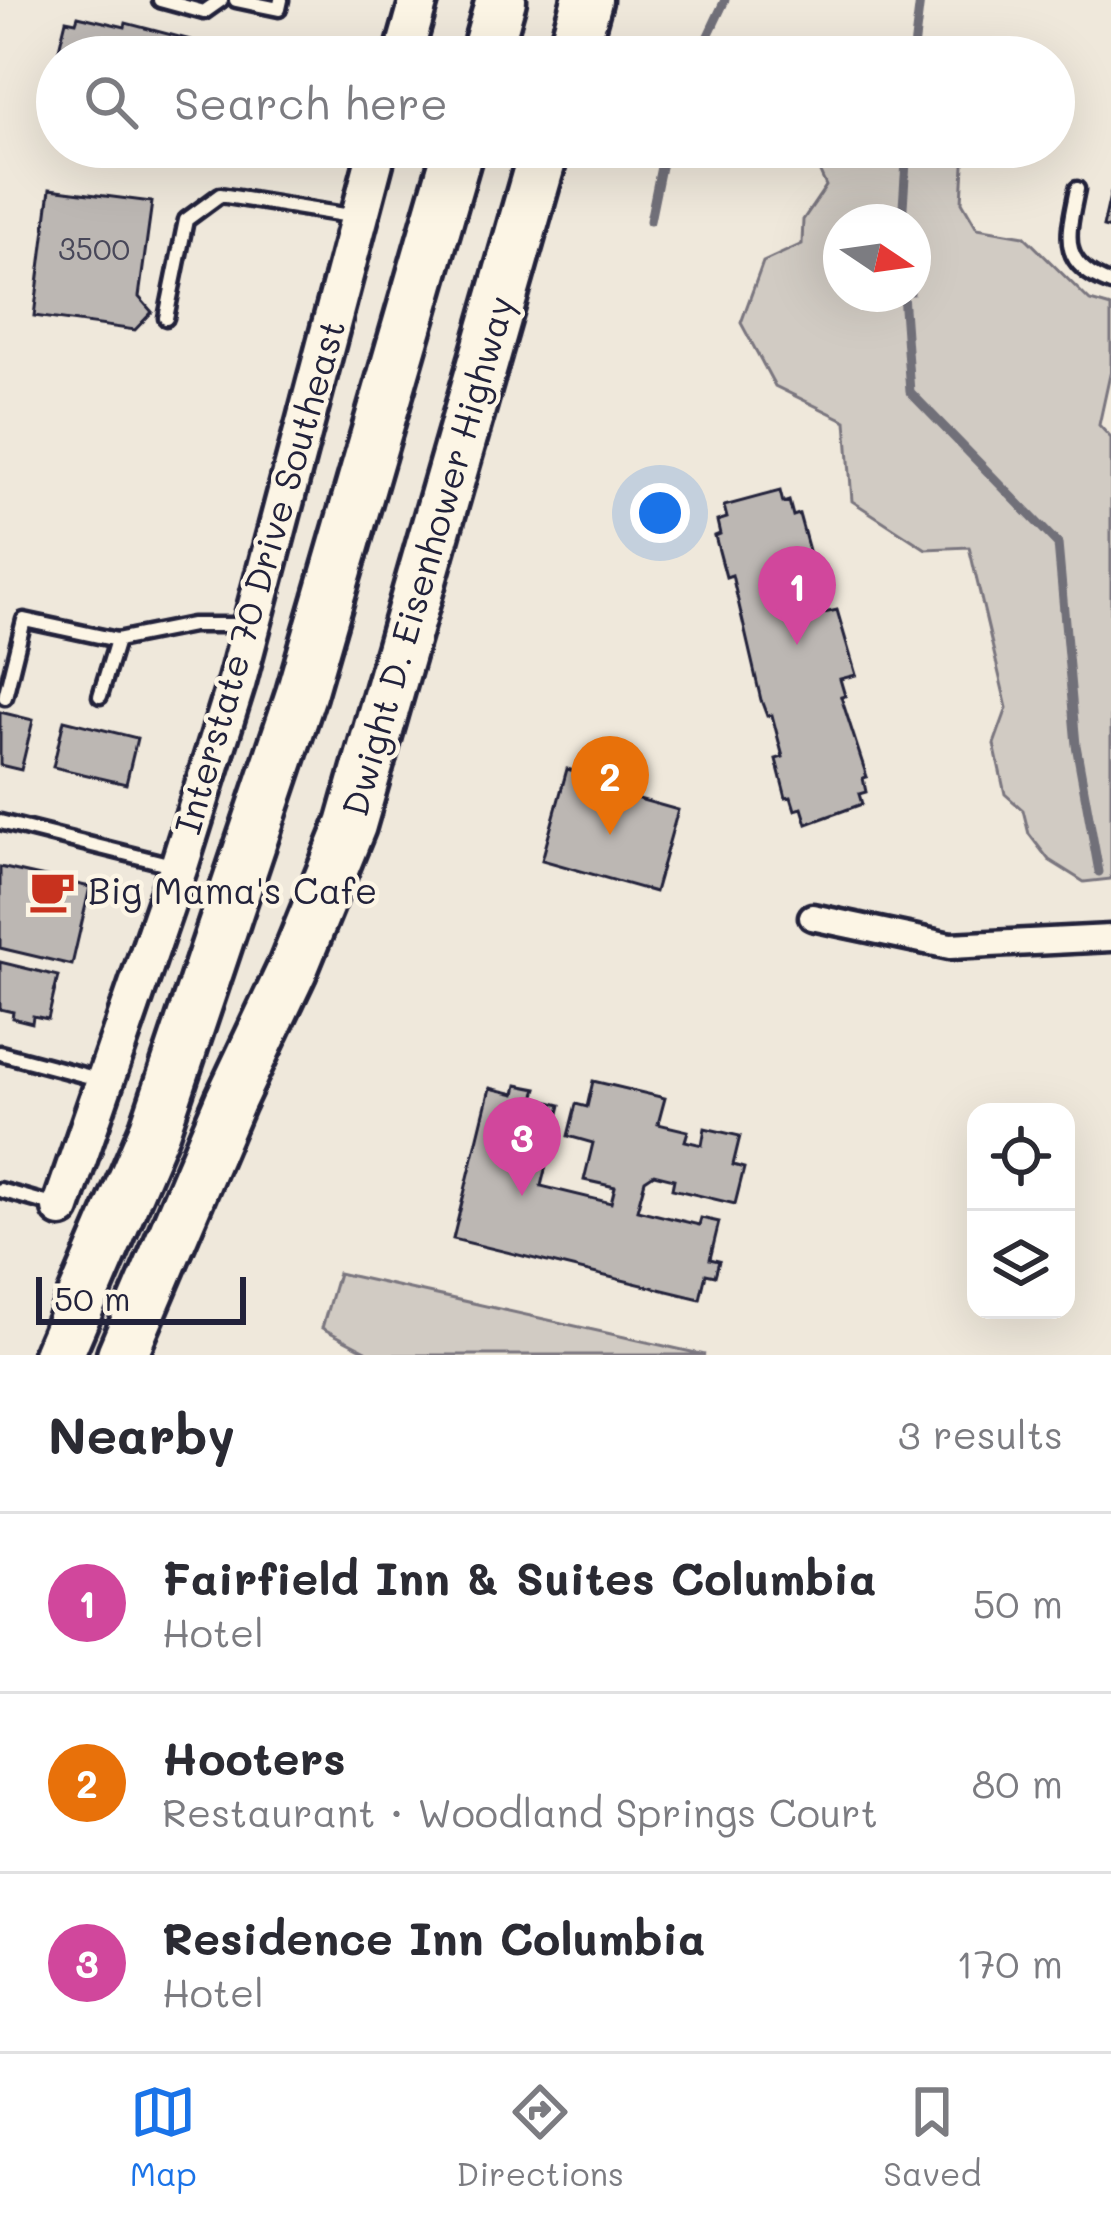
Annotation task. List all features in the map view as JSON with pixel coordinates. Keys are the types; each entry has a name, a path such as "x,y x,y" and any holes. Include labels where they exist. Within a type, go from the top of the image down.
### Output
{"highway":[{"path":"491,36 501,0"},
{"path":"577,36 587,0"},
{"path":"58,1355 154,1129 301,694 453,168"},
{"name":"Dwight D. Eisenhower Highway","path":"122,1355 351,825 539,168"}],"street":[{"path":"409,36 419,0"},
{"name":"Interstate 70 Drive Southeast","path":"61,1208 179,866 253,625 372,168"},
{"path":"812,917 950,946 1111,938"}],"lane":[{"path":"160,0 204,12 221,0"},
{"path":"236,0 279,9 281,0"},
{"path":"1077,189 1068,236 1071,254 1094,278 1111,284"},
{"path":"166,318 186,220 220,195 358,218"},
{"path":"5,697 24,620 117,640 191,625 253,625"},
{"path":"100,696 117,640"},
{"path":"0,822 179,866"},
{"path":"0,1053 105,1081"},
{"path":"0,1190 61,1208"}],"shaded area":[{"path":"818,168 964,168 962,202 977,228 1024,236 1090,301 1111,307 1111,370 1099,425 1111,438 1111,879 1084,882 1049,860 1029,834 1023,810 1005,794 994,744 1007,708 969,547 926,549 852,501 846,421 775,386 741,323 763,262 802,244 803,220 826,186"},
{"path":"338,1273 705,1355 366,1355 322,1328"}],"building":[{"path":"78,16 176,36 62,36 66,20 76,22"},
{"path":"50,189 152,202 139,297 152,312 135,330 34,316"},
{"path":"1111,191 1111,229 1103,227"},
{"path":"780,491 793,516 799,514 810,554 805,555 824,613 837,610 856,675 840,679 845,696 841,697 867,777 863,778 866,792 859,794 862,804 807,824 802,808 795,810 791,797 786,798 776,759 783,757 772,715 767,716 761,700 732,575 726,577 715,536 720,534 717,521 727,518 724,506"},
{"path":"0,712 33,720 21,770 0,765"},
{"path":"64,720 137,738 126,784 53,767"},
{"path":"567,769 624,785 621,794 678,810 655,892 542,860"},
{"path":"0,867 90,887 72,965 0,948"},
{"path":"0,962 58,976 48,1019 33,1016 32,1023 0,1009"},
{"path":"593,1081 665,1098 658,1124 688,1131 685,1141 702,1145 705,1128 740,1136 733,1165 744,1168 735,1204 672,1189 674,1179 654,1174 645,1180 637,1210 699,1225 701,1218 719,1222 710,1259 719,1261 715,1276 706,1274 700,1299 453,1239 490,1088 515,1094 517,1085 537,1089 534,1098 561,1105 541,1186 611,1203 615,1187 584,1180 593,1143 568,1136 576,1104 587,1107"}],"waterway":[{"path":"708,36 725,0"},
{"path":"916,36 920,0"},
{"path":"650,221 661,168"},
{"path":"903,204 906,168"},
{"path":"904,312 910,392 1058,544 1076,745 1099,872"}],"place":[{"name":"Fairfield Inn & Suites Columbia","path":"797,645"},
{"name":"Hooters","path":"610,835"},
{"name":"Big Mama's Cafe","path":"52,891"},
{"name":"Residence Inn Columbia","path":"522,1196"}]}
